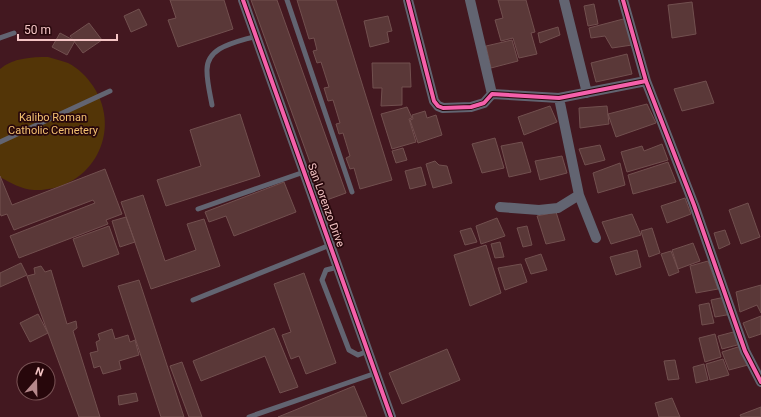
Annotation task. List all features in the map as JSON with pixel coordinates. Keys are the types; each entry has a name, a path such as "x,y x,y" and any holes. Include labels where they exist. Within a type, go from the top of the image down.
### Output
{"street":[{"name":"San Lorenzo Drive","path":"243,0 391,417"},
{"path":"408,0 434,101 438,106 443,108 471,107 484,103 492,94"},
{"path":"470,0 492,94"},
{"path":"564,0 587,93"},
{"path":"622,0 646,81 694,205 745,351 761,382"},
{"path":"492,94 559,98 646,81"},
{"path":"559,98 579,196 596,238"},
{"path":"500,207 539,210 558,208 579,196"}],"lane":[{"path":"287,0 352,192"},
{"path":"0,38 14,32"},
{"path":"212,105 206,69 211,57 218,49 256,36"},
{"path":"0,142 110,91"},
{"path":"198,209 304,172"},
{"path":"193,300 330,245"},
{"path":"338,267 326,270 322,280 349,350 358,354 368,352"},
{"path":"249,417 376,372"}],"green space":[{"name":"Kalibo Roman Catholic Cemetery","path":"48,57 72,65 88,79 102,104 105,122 103,140 96,156 86,170 72,181 54,188 34,190 20,187 0,177 0,69 16,60"}],"building":[{"path":"170,0 224,0 233,29 178,47 168,20 176,18"},
{"path":"251,0 277,0 346,193 324,201"},
{"path":"297,0 336,0 392,180 360,189 354,168 350,169 346,158 350,156 343,133 339,134 336,124 340,123 333,100 328,101 324,88 329,87 321,62 317,63 313,51 317,50 314,38 309,39"},
{"path":"498,0 526,0 535,32 531,33 537,54 519,58 513,38 501,41 495,20 503,18"},
{"path":"692,2 696,34 672,38 668,5"},
{"path":"594,4 598,24 588,26 584,6"},
{"path":"139,9 147,25 131,32 124,16"},
{"path":"388,16 392,31 387,32 389,42 370,47 364,21"},
{"path":"627,18 632,45 612,48 605,36 591,38 589,28"},
{"path":"89,23 102,40 83,53 70,36"},
{"path":"558,27 560,35 540,43 538,33"},
{"path":"60,33 75,41 67,55 52,47"},
{"path":"512,40 518,61 491,68 486,46"},
{"path":"627,54 632,74 596,82 591,63"},
{"path":"372,63 410,63 411,87 402,87 402,105 381,106 382,88 373,88"},
{"path":"706,81 714,103 682,111 674,89"},
{"path":"647,104 656,123 616,137 608,114"},
{"path":"550,106 557,122 524,135 518,117"},
{"path":"607,106 609,124 580,128 579,108"},
{"path":"407,107 412,118 409,119 416,142 392,149 381,114"},
{"path":"425,111 427,118 436,115 442,135 418,143 410,120 413,119 412,115"},
{"path":"240,114 260,176 166,206 157,180 201,166 190,130"},
{"path":"495,138 504,168 482,173 472,144"},
{"path":"522,142 531,172 509,177 501,146"},
{"path":"662,144 668,160 627,172 621,152 642,146 644,151"},
{"path":"600,145 605,160 585,165 579,149"},
{"path":"403,148 407,160 396,163 392,151"},
{"path":"562,156 567,173 540,180 535,161"},
{"path":"435,161 439,165 447,166 452,183 433,188 426,164"},
{"path":"668,162 676,182 633,194 628,175"},
{"path":"620,163 625,185 598,193 593,173"},
{"path":"421,167 426,185 410,189 405,171"},
{"path":"105,169 122,214 106,220 108,224 19,258 10,236 95,203 93,200 14,230 7,214 1,216 0,213 0,176 12,205"},
{"path":"284,182 296,212 234,236 226,216 209,222 205,212"},
{"path":"143,195 165,261 196,250 187,224 204,219 220,266 151,289 121,202"},
{"path":"685,198 691,214 667,223 661,206"},
{"path":"748,203 760,237 741,244 729,210"},
{"path":"556,212 565,240 546,244 537,216"},
{"path":"632,214 641,235 611,244 602,222"},
{"path":"126,217 135,242 120,247 112,221"},
{"path":"497,218 505,236 481,244 476,226"},
{"path":"109,226 119,254 83,267 73,239"},
{"path":"527,226 532,245 523,247 517,228"},
{"path":"471,228 477,242 465,245 460,231"},
{"path":"652,228 660,253 649,257 641,231"},
{"path":"725,230 730,244 719,249 714,233"},
{"path":"500,242 504,257 495,258 491,244"},
{"path":"693,243 700,261 678,269 672,250"},
{"path":"486,245 501,293 470,306 454,255"},
{"path":"637,250 641,267 616,275 610,257"},
{"path":"671,251 679,272 669,276 661,254"},
{"path":"541,254 547,270 531,274 525,259"},
{"path":"708,261 718,289 696,293 690,266"},
{"path":"21,263 27,275 0,287 0,273"},
{"path":"521,264 527,282 505,290 498,268"},
{"path":"41,266 45,272 51,270 67,324 76,321 77,328 73,331 100,417 79,417 27,276 35,274 34,268"},
{"path":"304,273 336,363 306,374 299,356 291,359 282,335 291,332 274,284"},
{"path":"139,280 184,417 161,417 118,286"},
{"path":"761,285 761,313 757,305 740,312 736,292"},
{"path":"725,297 732,314 715,317 711,300"},
{"path":"709,303 714,323 702,325 699,305"},
{"path":"38,314 48,333 30,342 20,323"},
{"path":"761,316 761,334 749,338 743,323"},
{"path":"274,328 298,387 280,393 265,356 201,381 193,361"},
{"path":"112,329 115,339 128,335 130,342 135,340 139,355 119,361 121,369 103,374 100,366 94,368 90,353 98,351 96,342 100,340 98,334"},
{"path":"737,331 741,344 722,349 718,336"},
{"path":"715,334 721,357 705,362 699,338"},
{"path":"741,346 748,365 729,370 722,352"},
{"path":"447,349 460,380 402,404 389,373"},
{"path":"723,359 729,375 710,380 706,364"},
{"path":"675,360 679,379 668,380 664,361"},
{"path":"182,362 202,417 189,417 170,366"},
{"path":"704,364 708,380 696,383 693,367"},
{"path":"354,386 367,417 278,417"},
{"path":"136,393 138,401 119,405 118,396"},
{"path":"672,398 680,417 659,417 655,403"},
{"path":"761,407 761,417 741,417 740,415"}],"cycle path":[{"path":"243,0 391,417"},
{"path":"408,0 434,101 438,106 443,108 471,107 484,103 492,94 559,98 646,81"},
{"path":"623,0 646,81 694,205 745,351 761,382"}]}
